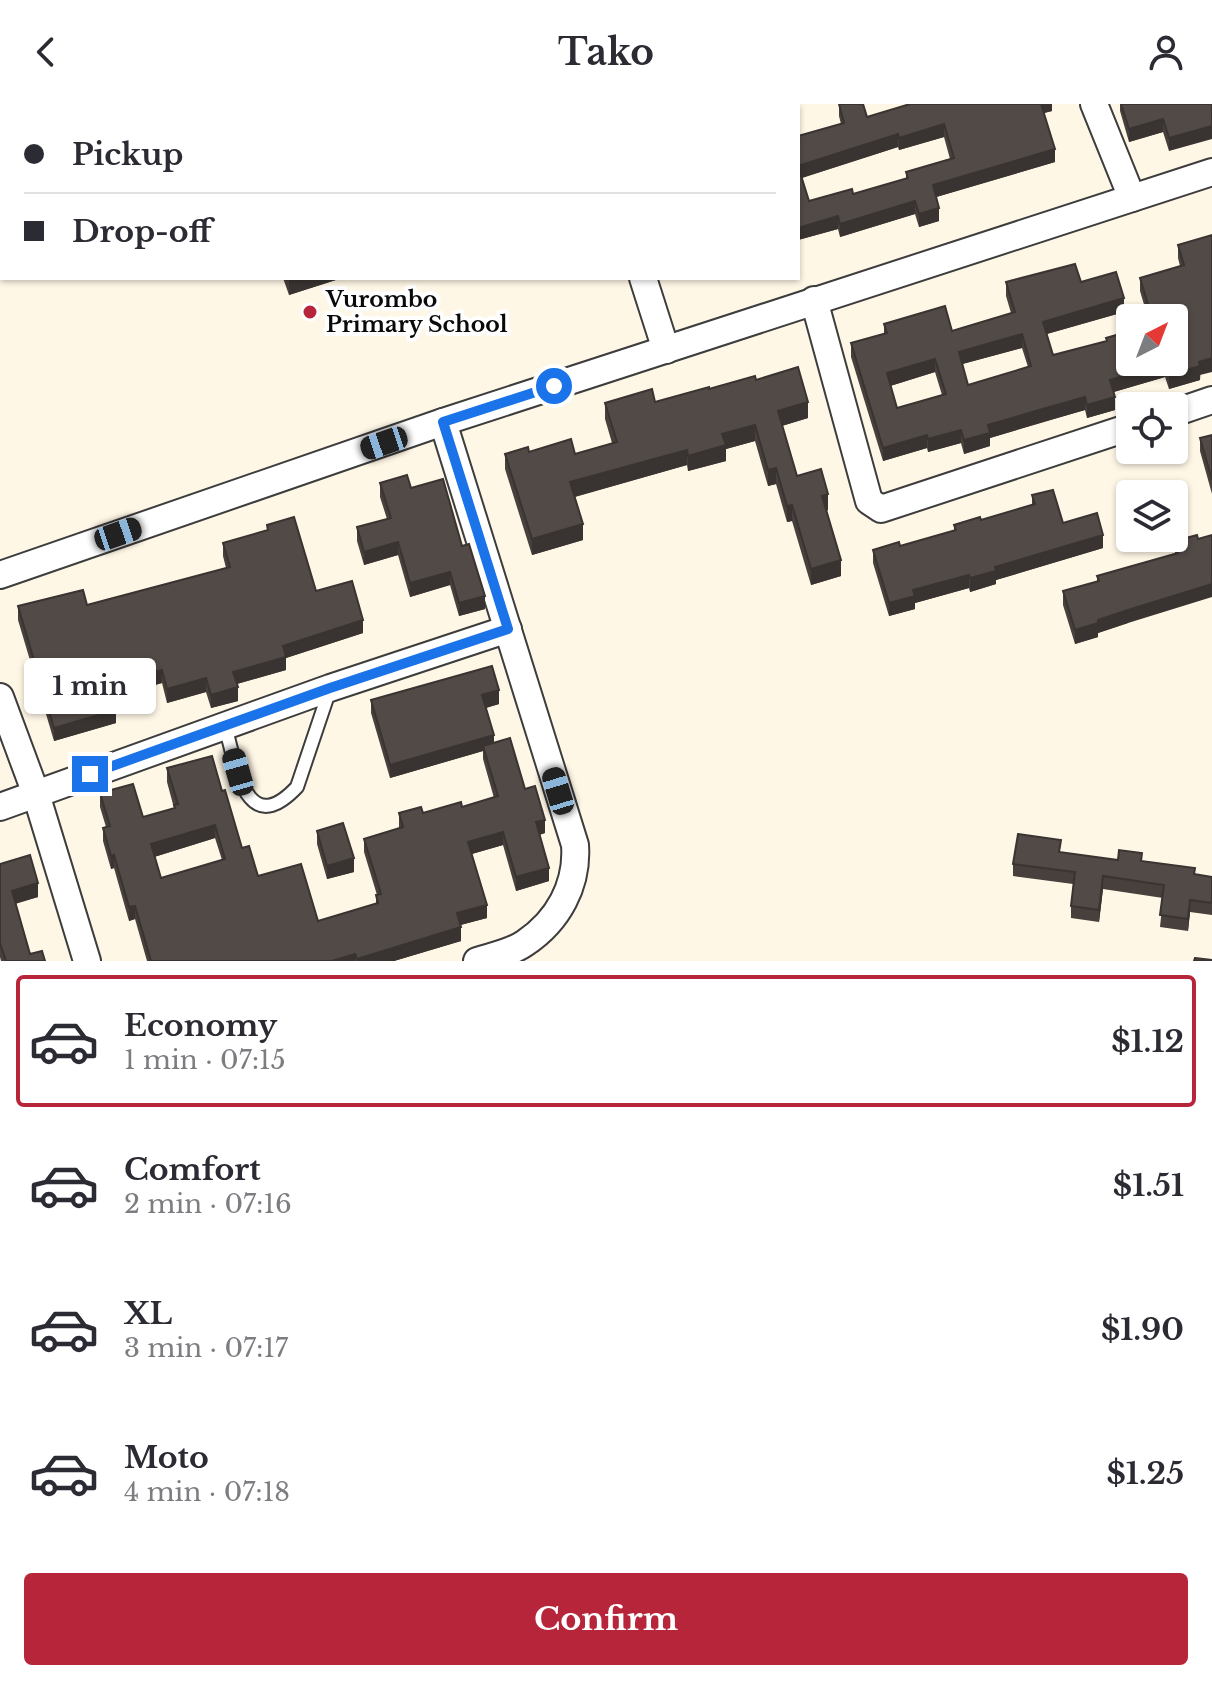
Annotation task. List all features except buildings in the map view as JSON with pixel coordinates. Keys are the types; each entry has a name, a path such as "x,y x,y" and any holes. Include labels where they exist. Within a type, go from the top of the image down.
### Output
{"street":[{"path":"1094,104 1132,198"},
{"path":"0,575 443,422 1212,172"},
{"path":"644,280 666,350"},
{"path":"814,300 869,501 875,507 881,509 1116,432"},
{"path":"1188,408 1212,400"},
{"path":"443,422 575,845 577,868 566,899 540,930 524,944 477,961"},
{"path":"0,807 330,688 508,629"},
{"path":"0,697 36,794 87,961"}],"lane":[{"path":"225,726 245,794 253,803 264,807 287,798 297,787 330,688"}],"place":[{"name":"Vurombo Primary School","path":"310,312"}],"route":[{"path":"90,774 330,688 508,629 443,422 554,386"}]}
